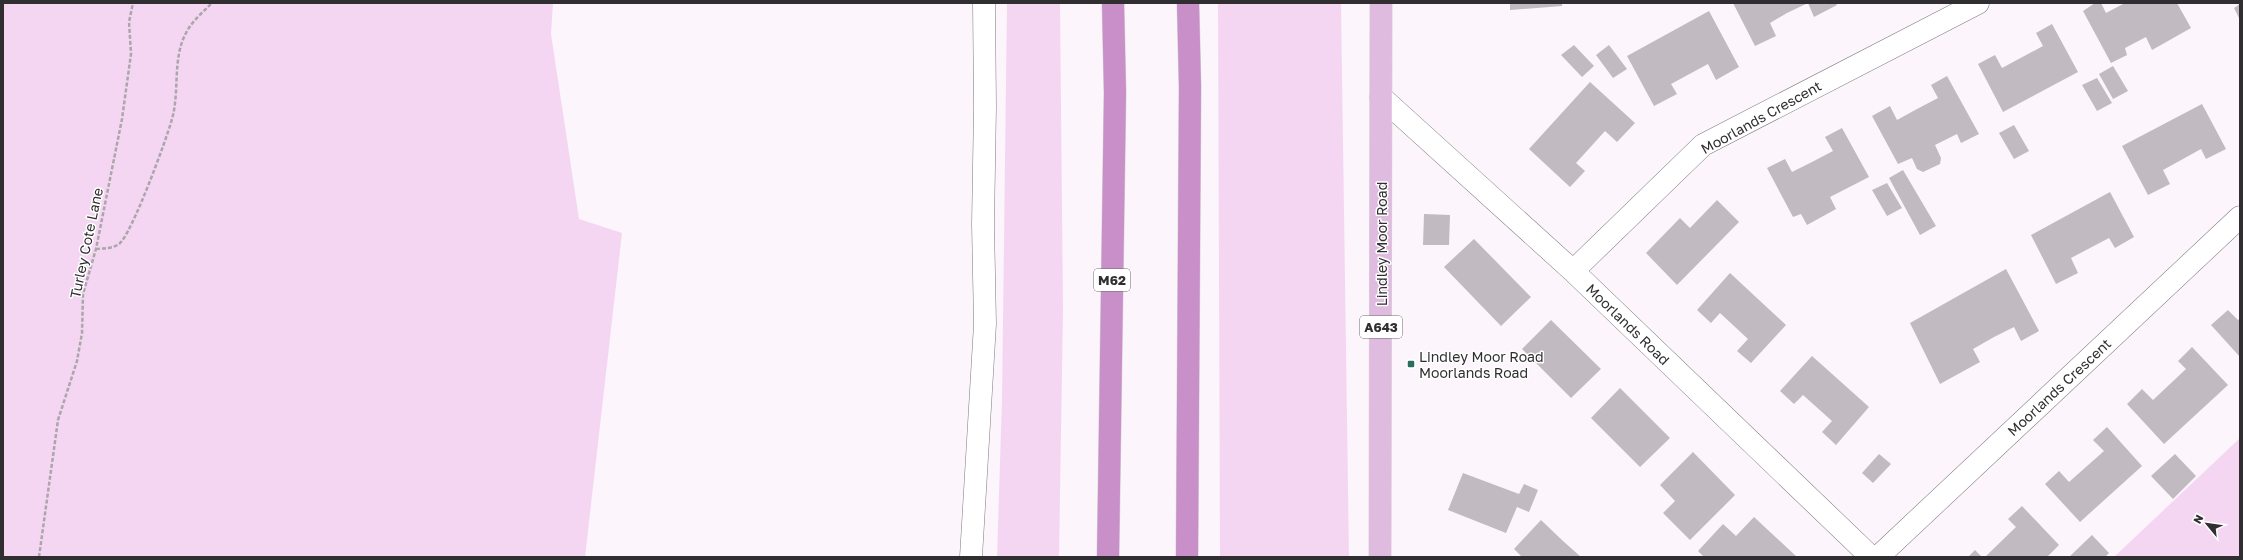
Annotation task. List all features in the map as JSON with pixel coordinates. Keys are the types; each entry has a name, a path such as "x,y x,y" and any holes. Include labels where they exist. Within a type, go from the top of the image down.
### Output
{"highway":[{"name":"M62","path":"1108,557 1115,93 1113,3"},
{"path":"1187,557 1190,95 1188,3"}],"main road":[{"name":"Lindley Moor Road","path":"1380,557 1381,3"}],"street":[{"path":"971,557 985,324 983,224 985,107 984,3"},
{"name":"Moorlands Crescent","path":"1573,271 1703,145 1978,3"},
{"name":"Moorlands Road","path":"1381,97 1573,271 1871,557"},
{"name":"Moorlands Crescent","path":"1878,557 2240,218"}],"path":[{"name":"Turley Cote Lane","path":"39,557 58,420 77,361 82,333 83,294 96,249 122,119 131,54 129,22 133,3"},
{"path":"96,249 111,248 121,244 139,211 172,118 178,59 185,33 192,22 212,3"}],"shaded area":[{"path":"3,3 553,3 551,34 579,219 622,233 585,557 3,557"},
{"path":"1007,3 1060,3 1063,310 1059,557 997,557 1002,400"},
{"path":"1218,3 1341,3 1349,557 1220,557"},
{"path":"2240,438 2240,557 2114,557"}],"building":[{"path":"1510,3 1562,3 1562,6 1510,10"},
{"path":"1733,3 1808,3 1770,23 1776,36 1755,46"},
{"path":"1808,3 1836,3 1837,5 1814,17"},
{"path":"2095,3 2101,3 2106,13 2125,3 2177,3 2191,28 2152,50 2146,37 2125,48 2127,55 2111,63 2083,11"},
{"path":"2240,4 2240,20 2234,8"},
{"path":"1709,11 1739,67 1716,80 1708,64 1671,84 1677,94 1654,106 1627,56"},
{"path":"2052,24 2078,72 2003,112 1978,64 1995,55 2002,68 2043,46 2036,33"},
{"path":"1574,45 1594,66 1582,77 1561,55"},
{"path":"1609,45 1627,69 1613,78 1596,55"},
{"path":"2113,66 2128,91 2113,99 2099,74"},
{"path":"1947,76 1979,134 1961,143 1957,134 1935,145 1941,158 1940,164 1923,172 1917,169 1912,158 1898,164 1872,116 1890,106 1897,120 1938,98 1931,85"},
{"path":"2097,78 2112,103 2097,111 2082,85"},
{"path":"1590,82 1635,123 1617,142 1605,131 1576,163 1585,171 1570,187 1529,149"},
{"path":"2202,104 2226,149 2206,159 2201,149 2163,170 2170,184 2148,195 2122,146"},
{"path":"2014,125 2029,151 2014,159 1999,133"},
{"path":"1842,128 1869,177 1830,197 1836,209 1807,225 1801,214 1793,217 1767,168 1785,159 1792,172 1833,151 1825,137"},
{"path":"1903,170 1936,226 1920,235 1889,178"},
{"path":"1887,183 1902,208 1887,216 1872,190"},
{"path":"2110,192 2134,237 2115,248 2109,238 2071,258 2078,273 2056,284 2031,235"},
{"path":"1717,200 1739,222 1677,285 1646,253 1680,218 1690,228"},
{"path":"1424,214 1450,215 1449,245 1423,245"},
{"path":"1474,239 1531,297 1501,326 1444,267"},
{"path":"2006,269 2039,331 2021,341 2014,327 1994,337 1973,349 1980,362 1940,384 1910,323"},
{"path":"1730,273 1786,325 1751,363 1737,351 1748,339 1720,313 1711,323 1697,310"},
{"path":"2228,310 2238,320 2240,318 2240,357 2211,325"},
{"path":"1551,320 1601,369 1571,398 1522,349"},
{"path":"2192,347 2228,385 2164,444 2127,404 2142,389 2153,400 2186,369 2178,361"},
{"path":"1812,356 1869,407 1836,445 1822,432 1832,421 1803,395 1794,404 1780,391"},
{"path":"1620,388 1670,438 1640,467 1591,418"},
{"path":"2107,427 2142,466 2080,522 2045,484 2059,471 2069,482 2104,451 2093,440"},
{"path":"1693,452 1735,495 1690,540 1663,513 1675,501 1660,485"},
{"path":"1879,454 1891,464 1873,483 1862,473"},
{"path":"2175,454 2196,476 2173,499 2151,476"},
{"path":"1463,473 1519,494 1524,484 1538,490 1529,512 1517,507 1506,533 1448,510"},
{"path":"2022,506 2059,545 2047,557 1985,557 2016,527 2008,519"},
{"path":"1754,517 1797,557 1704,557 1698,551 1723,524 1736,536"},
{"path":"1541,520 1581,557 1522,557 1514,549"},
{"path":"2092,535 2109,553 2105,557 2069,557"},
{"path":"1975,550 1982,557 1968,557"}],"place":[{"name":"Lindley Moor Road Moorlands Road","path":"1411,364"}]}
